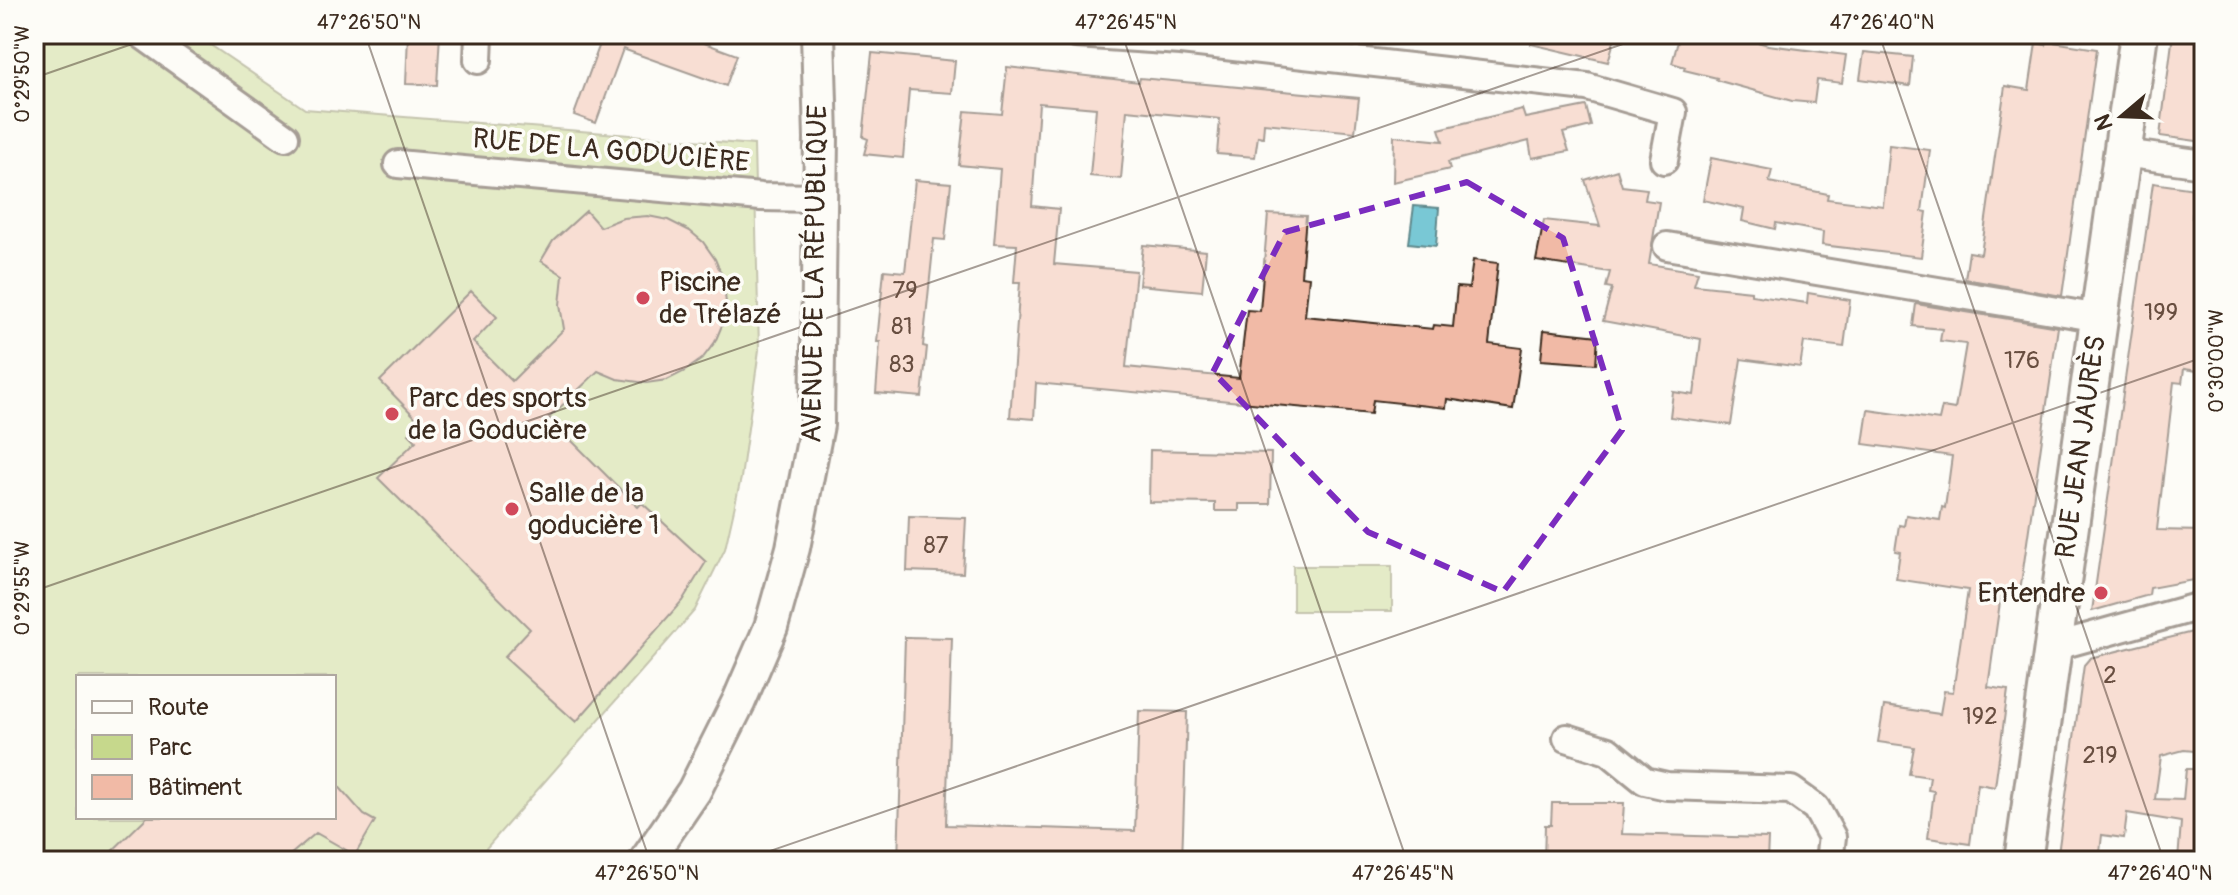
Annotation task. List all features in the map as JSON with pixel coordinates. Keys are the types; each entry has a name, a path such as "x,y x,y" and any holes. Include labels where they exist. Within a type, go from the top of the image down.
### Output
{"main road":[{"name":"RUE JEAN JAURÈS","path":"2023,861 2139,34"}],"street":[{"path":"141,34 285,137"},
{"name":"AVENUE DE LA RÉPUBLIQUE","path":"646,861 694,791 739,701 771,627 793,548 817,425 821,138 818,34"},
{"path":"1076,34 1187,38 1587,87 1673,112 1664,160"},
{"path":"2123,153 2204,164"},
{"name":"RUE DE LA GODUCIÈRE","path":"398,164 761,197 818,198"},
{"name":"RUE JEAN JAURÈS","path":"1667,246 2100,318"},
{"path":"2053,647 2204,605"},
{"path":"1567,738 1608,751 1645,781 1667,786 1791,790 1816,808 1832,837 1829,861"}],"highlighted area":[{"path":"1467,182 1563,238 1622,430 1503,592 1368,532 1213,372 1285,232"}],"green space":[{"name":"Parc des sports de la Goducière","path":"34,34 194,34 305,109 754,145 759,350 741,478 725,549 695,610 475,861 34,861"},
{"path":"1293,566 1392,566 1392,611 1293,611"}],"water":[{"path":"1414,206 1439,208 1436,246 1409,243"}],"building":[{"path":"408,34 440,34 437,85 406,84"},
{"path":"591,34 680,34 737,55 726,86 623,49 596,123 574,115 601,41 591,37"},
{"path":"1532,34 1616,34 1608,62 1531,44"},
{"path":"1680,34 1730,34 1768,45 1846,55 1842,83 1817,80 1814,103 1792,101 1716,80 1672,63"},
{"path":"2173,34 2204,34 2204,142 2160,136"},
{"path":"2047,41 2097,49 2062,296 1965,279 1969,252 1981,254 2005,86 2029,90 2036,43 2046,45"},
{"path":"1864,52 1913,57 1910,86 1860,79"},
{"path":"872,53 955,61 952,93 909,90 903,158 864,154 868,139 863,137"},
{"path":"1007,67 1139,82 1140,78 1359,98 1355,132 1264,123 1263,137 1258,136 1255,157 1217,154 1220,119 1127,110 1121,179 1090,176 1096,108 1039,103 1032,206 1059,209 1054,264 1136,271 1126,367 1239,378 1247,310 1260,311 1268,214 1306,216 1301,276 1309,277 1305,316 1433,329 1434,325 1453,327 1457,287 1469,288 1473,260 1498,263 1489,344 1522,348 1513,409 1447,399 1446,408 1373,400 1371,414 1036,383 1034,419 1010,417 1020,282 1014,282 1017,245 994,244 1000,169 959,165 965,111 1002,114"},
{"path":"1586,106 1591,126 1563,133 1569,151 1532,158 1529,141 1448,162 1450,169 1393,182 1394,136 1443,141 1439,129 1522,109 1525,118"},
{"path":"1889,145 1930,150 1922,211 1927,212 1921,257 1822,245 1823,232 1776,223 1775,229 1742,221 1744,209 1703,200 1711,158 1772,170 1769,182 1828,194 1827,199 1883,206"},
{"path":"1617,170 1622,186 1647,189 1645,200 1659,202 1649,264 1698,272 1694,285 1751,291 1751,295 1807,303 1808,293 1850,300 1844,347 1804,342 1800,367 1741,359 1731,425 1670,417 1673,392 1694,395 1701,339 1603,321 1612,288 1606,287 1610,272 1536,261 1544,220 1600,226 1585,180"},
{"path":"915,180 951,183 945,240 934,239 923,346 927,347 922,397 876,393 884,270 905,272"},
{"path":"2153,183 2195,189 2192,218 2204,220 2198,266 2204,267 2204,372 2184,369 2182,383 2174,382 2157,530 2204,531 2204,578 2150,588 2149,595 2092,611"},
{"name":"Salle de la goducière 1","path":"586,211 600,227 623,218 648,216 668,220 690,231 715,259 723,278 726,303 723,323 715,342 702,359 685,371 667,380 646,383 617,379 598,371 549,418 638,507 642,503 706,562 682,601 576,722 504,657 530,629 378,478 416,441 409,434 421,423 380,381 471,291 497,317 473,342 512,381 564,329 560,305 563,275 541,261 553,241"},
{"path":"1143,245 1206,251 1202,291 1139,285"},
{"path":"1916,304 2058,327 2019,598 2001,595 1988,687 2008,690 1995,787 1978,784 1970,844 1928,838 1934,791 1928,790 1930,777 1909,774 1914,747 1878,742 1884,706 1940,714 1944,691 1953,692 1968,590 1896,579 1900,552 1895,551 1899,525 1904,526 1906,515 1940,520 1942,507 1945,508 1952,456 1863,444 1868,410 1939,420 1942,407 1955,409 1966,344 1940,341 1942,329 1913,326"},
{"path":"1544,330 1598,336 1596,364 1541,360"},
{"path":"1150,450 1271,453 1270,504 1239,504 1239,511 1215,511 1215,503 1149,502"},
{"path":"909,516 966,518 963,573 907,571"},
{"path":"2204,629 2204,752 2184,750 2161,756 2155,799 2183,800 2186,769 2204,769 2204,861 2178,861 2181,822 2127,813 2124,838 2102,835 2099,861 2057,861 2084,665 2090,658"},
{"path":"905,637 952,638 946,825 1135,831 1139,711 1187,712 1182,861 898,861"},
{"path":"336,783 364,815 375,821 355,855 316,833 283,861 102,861 145,819 336,819"},
{"path":"1552,803 1624,803 1622,834 1768,838 1767,861 1544,861 1545,825 1551,825"}],"place":[{"name":"Piscine de Trélazé","path":"643,298"},
{"name":"Parc des sports de la Goducière","path":"392,414"},
{"name":"Salle de la goducière 1","path":"512,509"},
{"name":"Entendre","path":"2101,593"}]}
